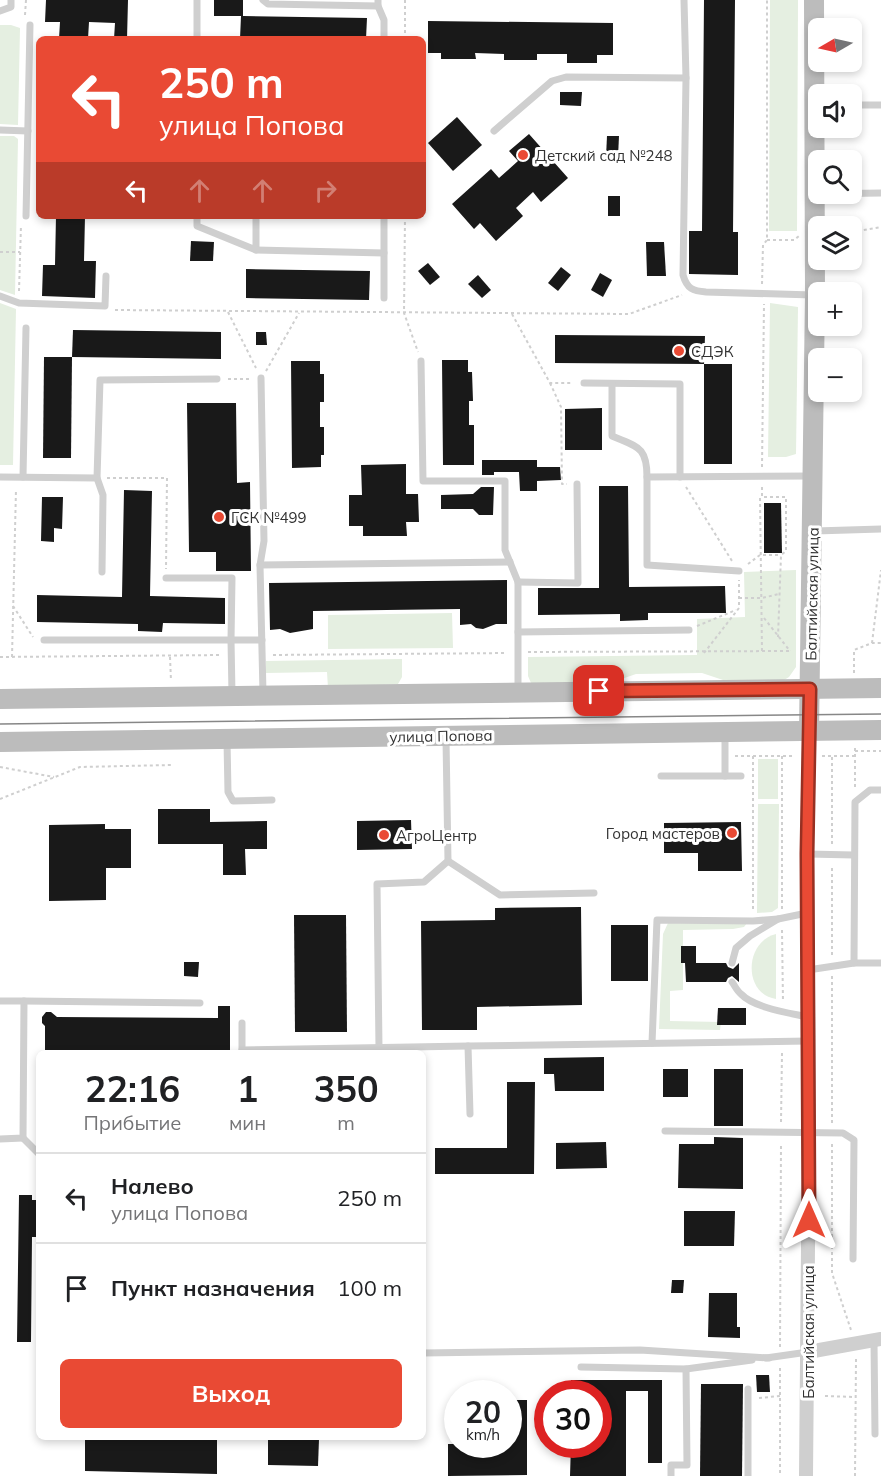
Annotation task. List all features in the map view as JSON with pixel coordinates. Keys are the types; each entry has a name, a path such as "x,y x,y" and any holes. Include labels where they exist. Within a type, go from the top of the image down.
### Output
{"main road":[{"name":"Балтийская улица","path":"814,0 816,84"},
{"name":"Балтийская улица","path":"815,204 815,282"},
{"name":"Балтийская улица","path":"809,731 815,336"},
{"path":"0,699 881,688"},
{"name":"улица Попова","path":"0,742 881,730"}],"street":[{"name":"Балтийская улица","path":"806,1476 809,731"},
{"path":"808,1352 878,1340"}],"lane":[{"path":"0,11 11,8 11,0"},
{"path":"197,0 197,36"},
{"path":"263,0 268,4 378,3 384,20 384,36"},
{"path":"684,0 686,78 683,275 686,285 693,291 808,295"},
{"path":"26,216 30,25"},
{"path":"494,131 552,81 566,77 686,78"},
{"path":"862,105 881,105"},
{"path":"0,130 28,131"},
{"path":"862,193 881,193"},
{"path":"197,219 197,226 256,250 384,254"},
{"path":"256,219 256,250"},
{"path":"384,219 384,298"},
{"path":"0,296 23,304 105,306 106,276"},
{"path":"23,477 26,328"},
{"path":"421,361 423,481 505,481 505,550 518,582 518,692"},
{"path":"261,378 264,541 260,565 263,695"},
{"path":"102,572 103,495 97,478 100,380 217,379"},
{"path":"584,383 680,384 680,477"},
{"path":"612,384 612,436 637,447 643,452 647,462 647,565 739,571"},
{"path":"647,477 813,476"},
{"path":"0,477 97,478"},
{"path":"518,582 578,583 577,484"},
{"path":"812,532 881,529"},
{"path":"260,565 510,562"},
{"path":"166,578 232,578 232,696"},
{"path":"518,632 689,630"},
{"path":"44,640 262,640"},
{"path":"724,776 725,732"},
{"path":"379,1048 377,884 424,882 448,861 446,736"},
{"path":"227,739 228,792 233,801 272,800"},
{"path":"661,776 741,776"},
{"path":"854,963 855,802 870,790 881,790"},
{"path":"807,854 855,855"},
{"path":"448,861 500,895 594,893"},
{"path":"652,1043 657,920 753,921 807,913"},
{"path":"732,963 736,948 750,936 780,918"},
{"path":"808,970 854,963 881,963"},
{"path":"732,982 740,994 749,1000 783,1012 808,1017"},
{"path":"0,1001 200,1003"},
{"path":"24,1001 23,1138 36,1151"},
{"path":"242,1023 242,1050"},
{"path":"310,1050 808,1041"},
{"path":"468,1046 470,1114"},
{"path":"665,1131 843,1132 854,1140 853,1259"},
{"path":"0,1139 23,1138"},
{"path":"875,1434 878,1340"},
{"path":"426,1353 640,1350 769,1358"},
{"path":"581,1367 687,1369 808,1352"},
{"path":"671,1476 671,1465 687,1465 687,1369"},
{"path":"748,1389 748,1476"}],"path":[{"path":"26,0 26,16"},
{"path":"405,0 405,36"},
{"path":"405,219 404,313 421,361"},
{"path":"862,230 881,227"},
{"path":"767,240 794,240 799,235"},
{"path":"0,252 20,252"},
{"path":"105,306 110,310 228,312 629,314 693,291"},
{"path":"228,312 261,378"},
{"path":"261,378 299,312"},
{"path":"512,314 561,407 562,484 577,484"},
{"path":"217,379 261,378"},
{"path":"550,383 584,383"},
{"path":"680,477 739,571"},
{"path":"97,478 167,478 166,578"},
{"path":"762,497 760,497 762,651"},
{"path":"760,555 781,555 778,637"},
{"path":"872,643 881,570"},
{"path":"739,598 762,598 779,594"},
{"path":"13,606 35,640"},
{"path":"689,630 738,608 704,653"},
{"path":"262,655 790,651 762,616"},
{"path":"854,650 872,643 881,643"},
{"path":"40,648 46,657"},
{"path":"170,655 171,681"},
{"path":"0,657 231,655"},
{"path":"725,756 832,756 881,751"},
{"path":"753,756 753,921"},
{"path":"782,756 780,918 783,1012"},
{"path":"832,756 832,1273 856,1344 855,1476"},
{"path":"0,799 80,767 171,765"},
{"path":"0,767 54,777"},
{"path":"780,1476 782,1041"},
{"path":"748,1398 780,1396"},
{"path":"825,1396 855,1397"}],"green space":[{"path":"770,0 798,0 797,231 769,231"},
{"path":"0,25 20,28 18,125 0,124"},
{"path":"0,136 14,136 18,139 15,295 0,290"},
{"path":"0,303 16,309 13,465 0,465"},
{"path":"770,303 798,307 796,454 786,457 768,457"},
{"path":"796,570 796,667 789,677 781,682 732,683 702,673 636,674 604,685 531,683 528,676 528,657 697,655 697,619 745,617 744,572"},
{"path":"452,613 453,648 328,649 328,615"},
{"path":"402,659 402,677 398,684 328,688 327,672 266,673 266,661"},
{"path":"758,759 778,759 778,799 758,799"},
{"path":"758,804 779,804 778,908 772,912 757,913"},
{"path":"668,923 747,923 744,927 733,929 683,930 683,990 670,991 670,1021 721,1022 720,1030 659,1029 663,934"},
{"path":"776,934 776,999 765,995 758,988 753,978 752,968 753,957 758,947 765,939"}],"building":[{"path":"46,0 128,0 127,36 114,36 115,23 89,22 88,36 59,36 60,22 45,22"},
{"path":"214,0 243,0 243,16 367,18 366,36 240,36 241,16 214,16"},
{"path":"704,0 735,0 733,232 738,232 738,275 689,274 689,231 702,231"},
{"path":"428,21 613,23 613,55 597,55 597,63 567,63 567,54 537,54 537,60 504,60 504,54 475,53 476,59 441,59 441,53 428,53"},
{"path":"560,92 582,92 581,106 560,105"},
{"path":"457,117 482,145 453,171 428,143"},
{"path":"529,134 568,178 541,202 533,192 516,208 523,216 496,241 480,223 474,229 452,204 491,169 499,178 518,161 509,151"},
{"path":"607,136 619,136 618,157 606,157"},
{"path":"608,196 620,196 620,216 608,216"},
{"path":"56,219 85,219 84,261 96,261 95,298 42,296 43,265 55,265"},
{"path":"191,241 214,242 213,261 190,261"},
{"path":"646,242 664,242 666,276 647,276"},
{"path":"428,263 440,277 430,285 418,271"},
{"path":"561,267 571,275 558,291 548,283"},
{"path":"246,269 370,271 369,300 246,298"},
{"path":"600,273 612,280 603,297 591,290"},
{"path":"478,275 491,290 482,298 468,284"},
{"path":"73,330 221,332 221,359 72,357"},
{"path":"256,332 266,332 267,345 256,345"},
{"path":"555,335 705,336 704,364 555,363"},
{"path":"44,357 72,357 71,458 43,458"},
{"path":"442,360 468,360 468,372 472,372 473,401 469,401 469,425 474,425 474,465 443,465"},
{"path":"291,361 320,361 320,374 324,374 324,402 320,402 320,427 324,427 324,455 321,455 321,467 292,468"},
{"path":"704,364 732,364 732,464 704,464"},
{"name":"ГСК №499","path":"187,403 236,403 237,483 250,482 251,571 216,571 216,552 189,552"},
{"path":"602,408 602,450 565,450 565,409"},
{"path":"482,460 537,460 537,467 560,467 561,480 537,481 537,491 520,491 519,472 494,472 494,475 482,475"},
{"path":"406,464 406,494 418,494 419,522 406,522 407,536 363,536 363,526 349,526 349,495 362,495 361,465"},
{"path":"599,486 628,486 629,587 725,586 726,613 648,613 648,620 620,621 620,614 538,615 538,588 599,588"},
{"path":"481,487 494,487 493,515 479,515 473,509 441,509 441,495 473,494"},
{"path":"124,490 152,491 150,596 225,598 225,624 163,623 162,632 138,631 138,624 37,622 37,595 122,597"},
{"path":"42,497 63,497 62,529 54,528 54,542 41,541"},
{"path":"764,503 781,503 782,553 764,553"},
{"path":"507,580 507,624 496,624 483,629 471,624 460,625 460,609 313,611 313,629 290,633 280,629 270,630 269,583"},
{"path":"158,809 210,809 210,822 267,821 267,849 245,849 246,875 223,875 223,844 158,844"},
{"name":"АгроЦентр","path":"411,820 412,849 357,850 357,821"},
{"path":"741,822 742,871 698,871 698,853 664,853 664,823"},
{"path":"105,824 105,829 131,829 131,868 106,868 106,900 49,901 49,825"},
{"path":"581,907 582,1005 477,1007 477,1030 422,1030 421,921 495,920 495,908"},
{"path":"294,915 346,915 347,1032 295,1032"},
{"path":"611,925 648,925 648,981 611,981"},
{"path":"681,946 696,946 696,963 726,963 733,969 739,963 739,982 732,976 726,982 686,982 685,963 681,963"},
{"path":"184,962 199,962 198,977 184,976"},
{"path":"218,1006 230,1006 230,1050 45,1050 45,1026 42,1023 42,1017 46,1012 51,1012 57,1017 218,1018"},
{"path":"718,1008 746,1008 746,1025 717,1025"},
{"path":"604,1057 604,1091 555,1091 554,1074 544,1074 544,1058"},
{"path":"663,1069 688,1069 688,1097 663,1097"},
{"path":"714,1069 743,1069 743,1126 714,1126"},
{"path":"507,1082 535,1082 534,1174 435,1174 435,1148 507,1148"},
{"path":"714,1137 743,1138 743,1189 678,1188 679,1144 714,1144"},
{"path":"606,1142 607,1168 556,1169 556,1143"},
{"path":"19,1195 32,1195 32,1200 36,1200 36,1237 32,1237 31,1342 17,1342"},
{"path":"684,1211 735,1211 734,1246 684,1246"},
{"path":"672,1280 684,1280 683,1293 671,1293"},
{"path":"709,1293 737,1293 737,1327 740,1327 740,1338 708,1337"},
{"path":"756,1375 769,1375 770,1392 757,1392"},
{"path":"612,1380 662,1380 662,1463 648,1463 648,1391 626,1391 626,1476 570,1476 571,1458 612,1458"},
{"path":"701,1384 743,1384 742,1476 700,1476"},
{"path":"522,1400 527,1400 527,1475 448,1476 448,1458 522,1458"},
{"path":"85,1440 217,1440 217,1474 85,1471"},
{"path":"268,1440 319,1440 318,1466 268,1465"}],"tram line":[{"path":"0,724 881,714"}],"place":[{"name":"Детский сад №248","path":"523,155"},
{"name":"СДЭК","path":"679,351"},
{"name":"ГСК №499","path":"219,517"},
{"name":"Город мастеров","path":"732,833"},
{"name":"АгроЦентр","path":"384,835"}],"route":[{"path":"599,691 810,689 807,854 809,1220"}]}
